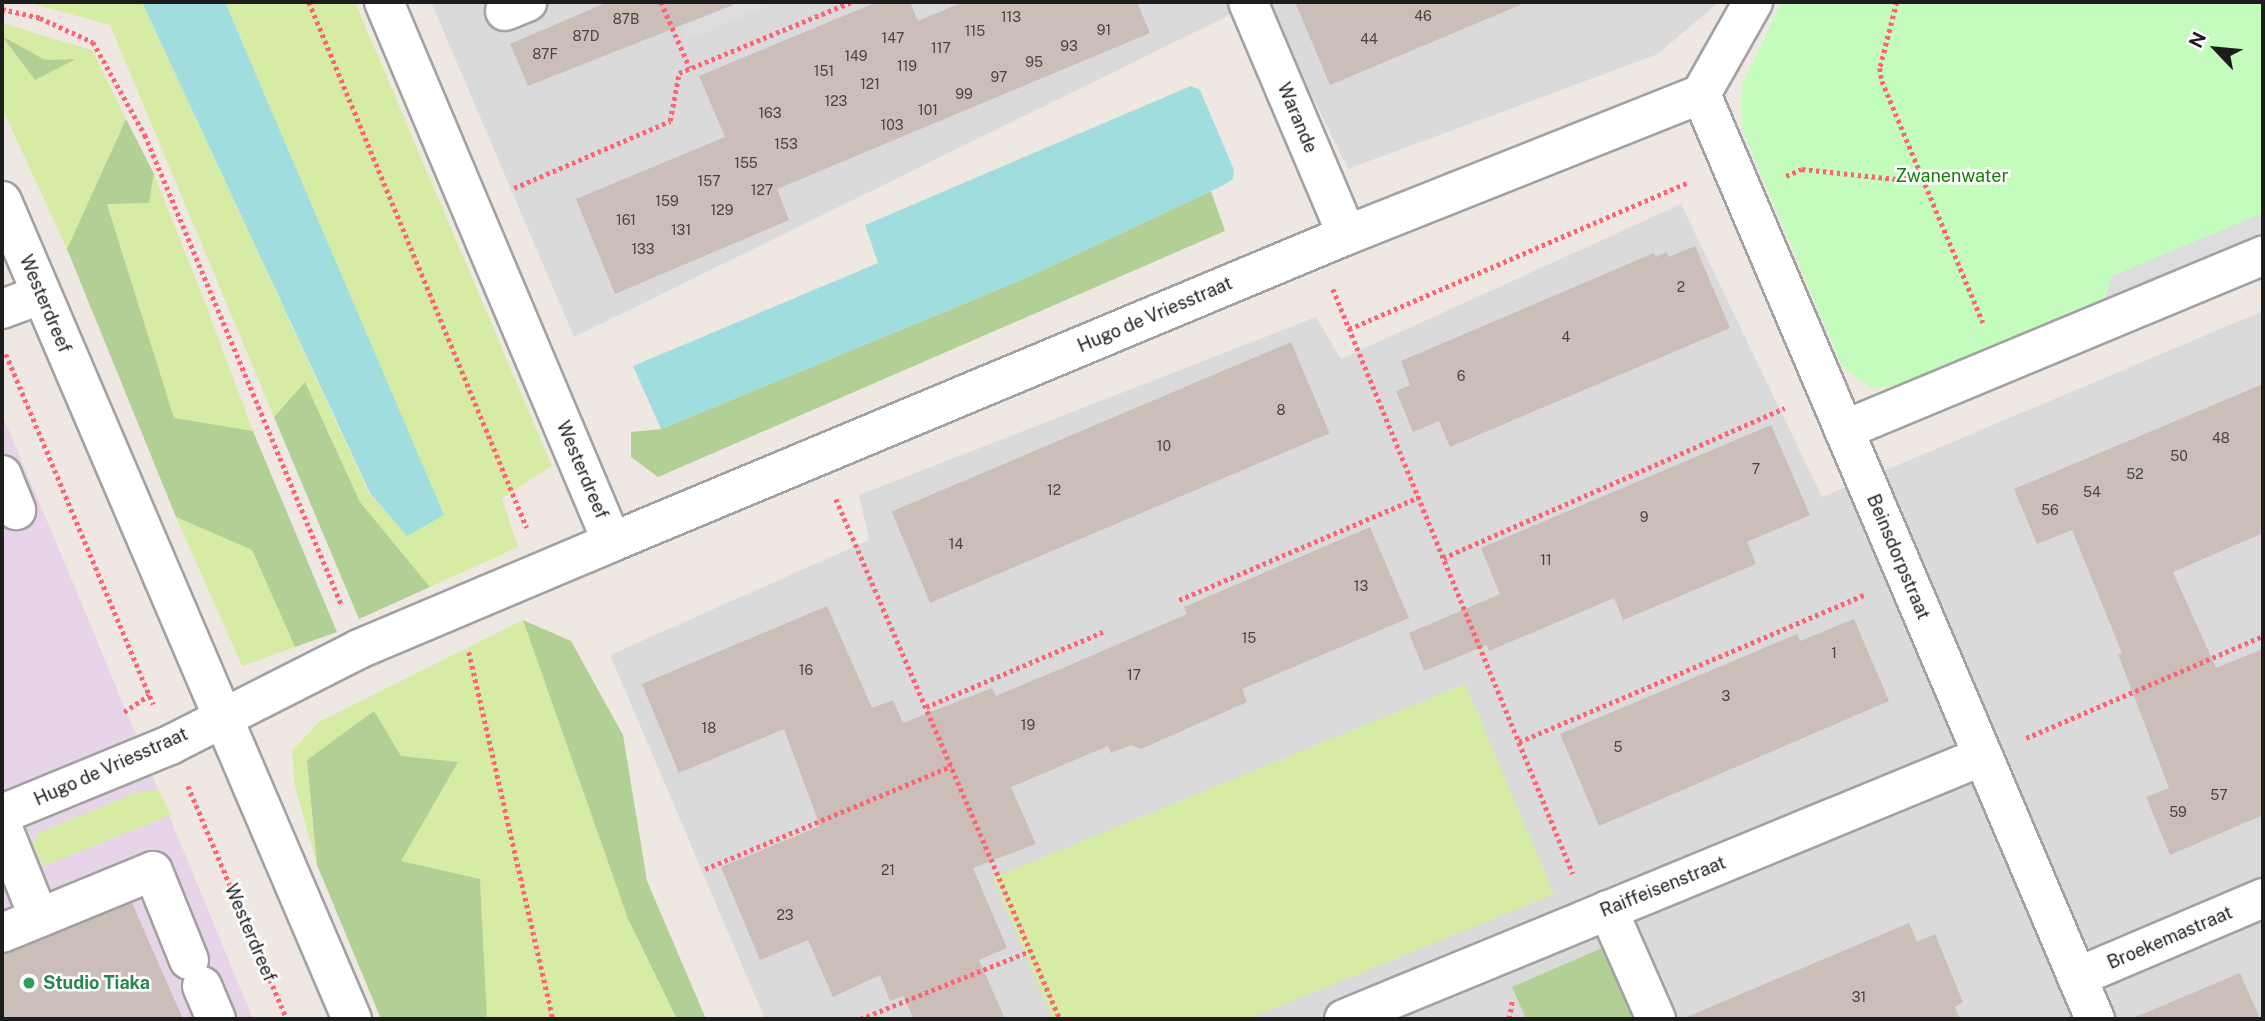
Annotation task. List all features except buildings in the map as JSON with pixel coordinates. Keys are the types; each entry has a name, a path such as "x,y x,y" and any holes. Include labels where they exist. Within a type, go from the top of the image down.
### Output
{"street":[{"name":"Westerdreef","path":"219,717 359,649 612,542 384,2"},
{"name":"Warande","path":"1248,2 1332,241"},
{"path":"1701,94 1753,2"},
{"name":"Hugo de Vriesstraat","path":"612,542 1332,241 1701,94"},
{"name":"Beinsdorpstraat","path":"1701,94 2095,1019"},
{"name":"Westerdreef","path":"2,201 219,717 352,1019"},
{"path":"1844,430 2263,256"},
{"path":"2,309 40,295"},
{"path":"2,475 16,510"},
{"name":"Hugo de Vriesstraat","path":"2,814 170,745 219,717"},
{"name":"Raiffeisenstraat","path":"1344,1019 1983,756"},
{"path":"2,825 39,918"},
{"path":"2,933 153,872 202,988"},
{"name":"Broekemastraat","path":"2077,977 2263,898"},
{"path":"1599,913 1654,1014"}],"path":[{"path":"309,2 544,570"},
{"path":"661,2 690,68"},
{"path":"471,207 670,121 679,73 851,2"},
{"path":"1897,2 1880,68 1997,367"},
{"path":"2,9 40,18 93,42 145,135 359,649"},
{"path":"1349,329 1737,179 1802,169 1896,179 1919,170"},
{"path":"1332,241 1349,329 1519,742 1599,913"},
{"name":"Westerdreef","path":"2,344 287,1019"},
{"path":"1443,558 1827,390"},
{"path":"817,456 1060,1019"},
{"path":"1179,600 1419,497"},
{"path":"1519,742 1906,577"},
{"path":"474,601 468,657 553,1019"},
{"path":"926,708 1103,632"},
{"path":"1983,756 2263,636"},
{"path":"705,869 951,766"},
{"path":"860,1019 1030,951"}],"shaded area":[{"path":"431,2 1256,2 574,337"},
{"path":"672,2 777,2 688,40"},
{"path":"1266,2 1719,2 1658,54 1348,169"},
{"path":"1681,204 1822,497 2263,311 2263,1019 765,1019 610,655 869,540 859,495 1316,317 1341,359"},
{"path":"2263,213 2263,234 2105,299 2112,276"},
{"path":"2,414 77,592 253,1019 2,1019"}],"green space":[{"path":"26,2 142,2 369,493 407,535 443,515 225,2 355,2 552,466 502,498 518,547 430,587 360,502 305,382 274,417 110,25"},
{"name":"Zwanenwater","path":"1782,2 2263,2 2263,234 1905,384 1870,388 1842,366 1742,129 1742,84"},
{"path":"2,23 92,50 126,119 67,249 2,108"},
{"path":"2,36 45,60 76,59 35,80"},
{"path":"126,119 154,174 149,203 107,204 174,418 253,431 337,632 295,647 252,550 176,517 67,249"},
{"path":"154,174 253,431 174,419 107,203 149,203"},
{"path":"1211,191 1225,231 658,477 631,457 631,432 661,429 1028,277"},
{"path":"305,382 360,502 430,587 359,619 274,417"},
{"path":"176,517 252,550 295,647 242,666"},
{"path":"523,620 628,919 677,1019 487,1019 480,879 400,861 401,757 374,711 307,760 317,865 295,786 292,751 319,722"},
{"path":"523,620 571,641 623,735 647,881 706,1019 677,1019 628,919"},
{"path":"1465,684 1554,894 1248,1019 1053,1019 993,878"},
{"path":"374,711 401,756 458,762 401,861 480,879 487,1019 381,1019 317,865 307,760"},
{"path":"159,790 171,815 43,866 33,844 38,833 137,792"},
{"path":"1616,942 1648,1019 1526,1019 1512,987"}],"water":[{"path":"142,2 225,2 444,515 407,536 370,493"},
{"path":"1191,86 1200,90 1234,170 1233,179 1224,185 1028,277 661,429 633,366 878,263 865,225"}],"place":[{"name":"Studio Tiaka","path":"29,983"}]}
